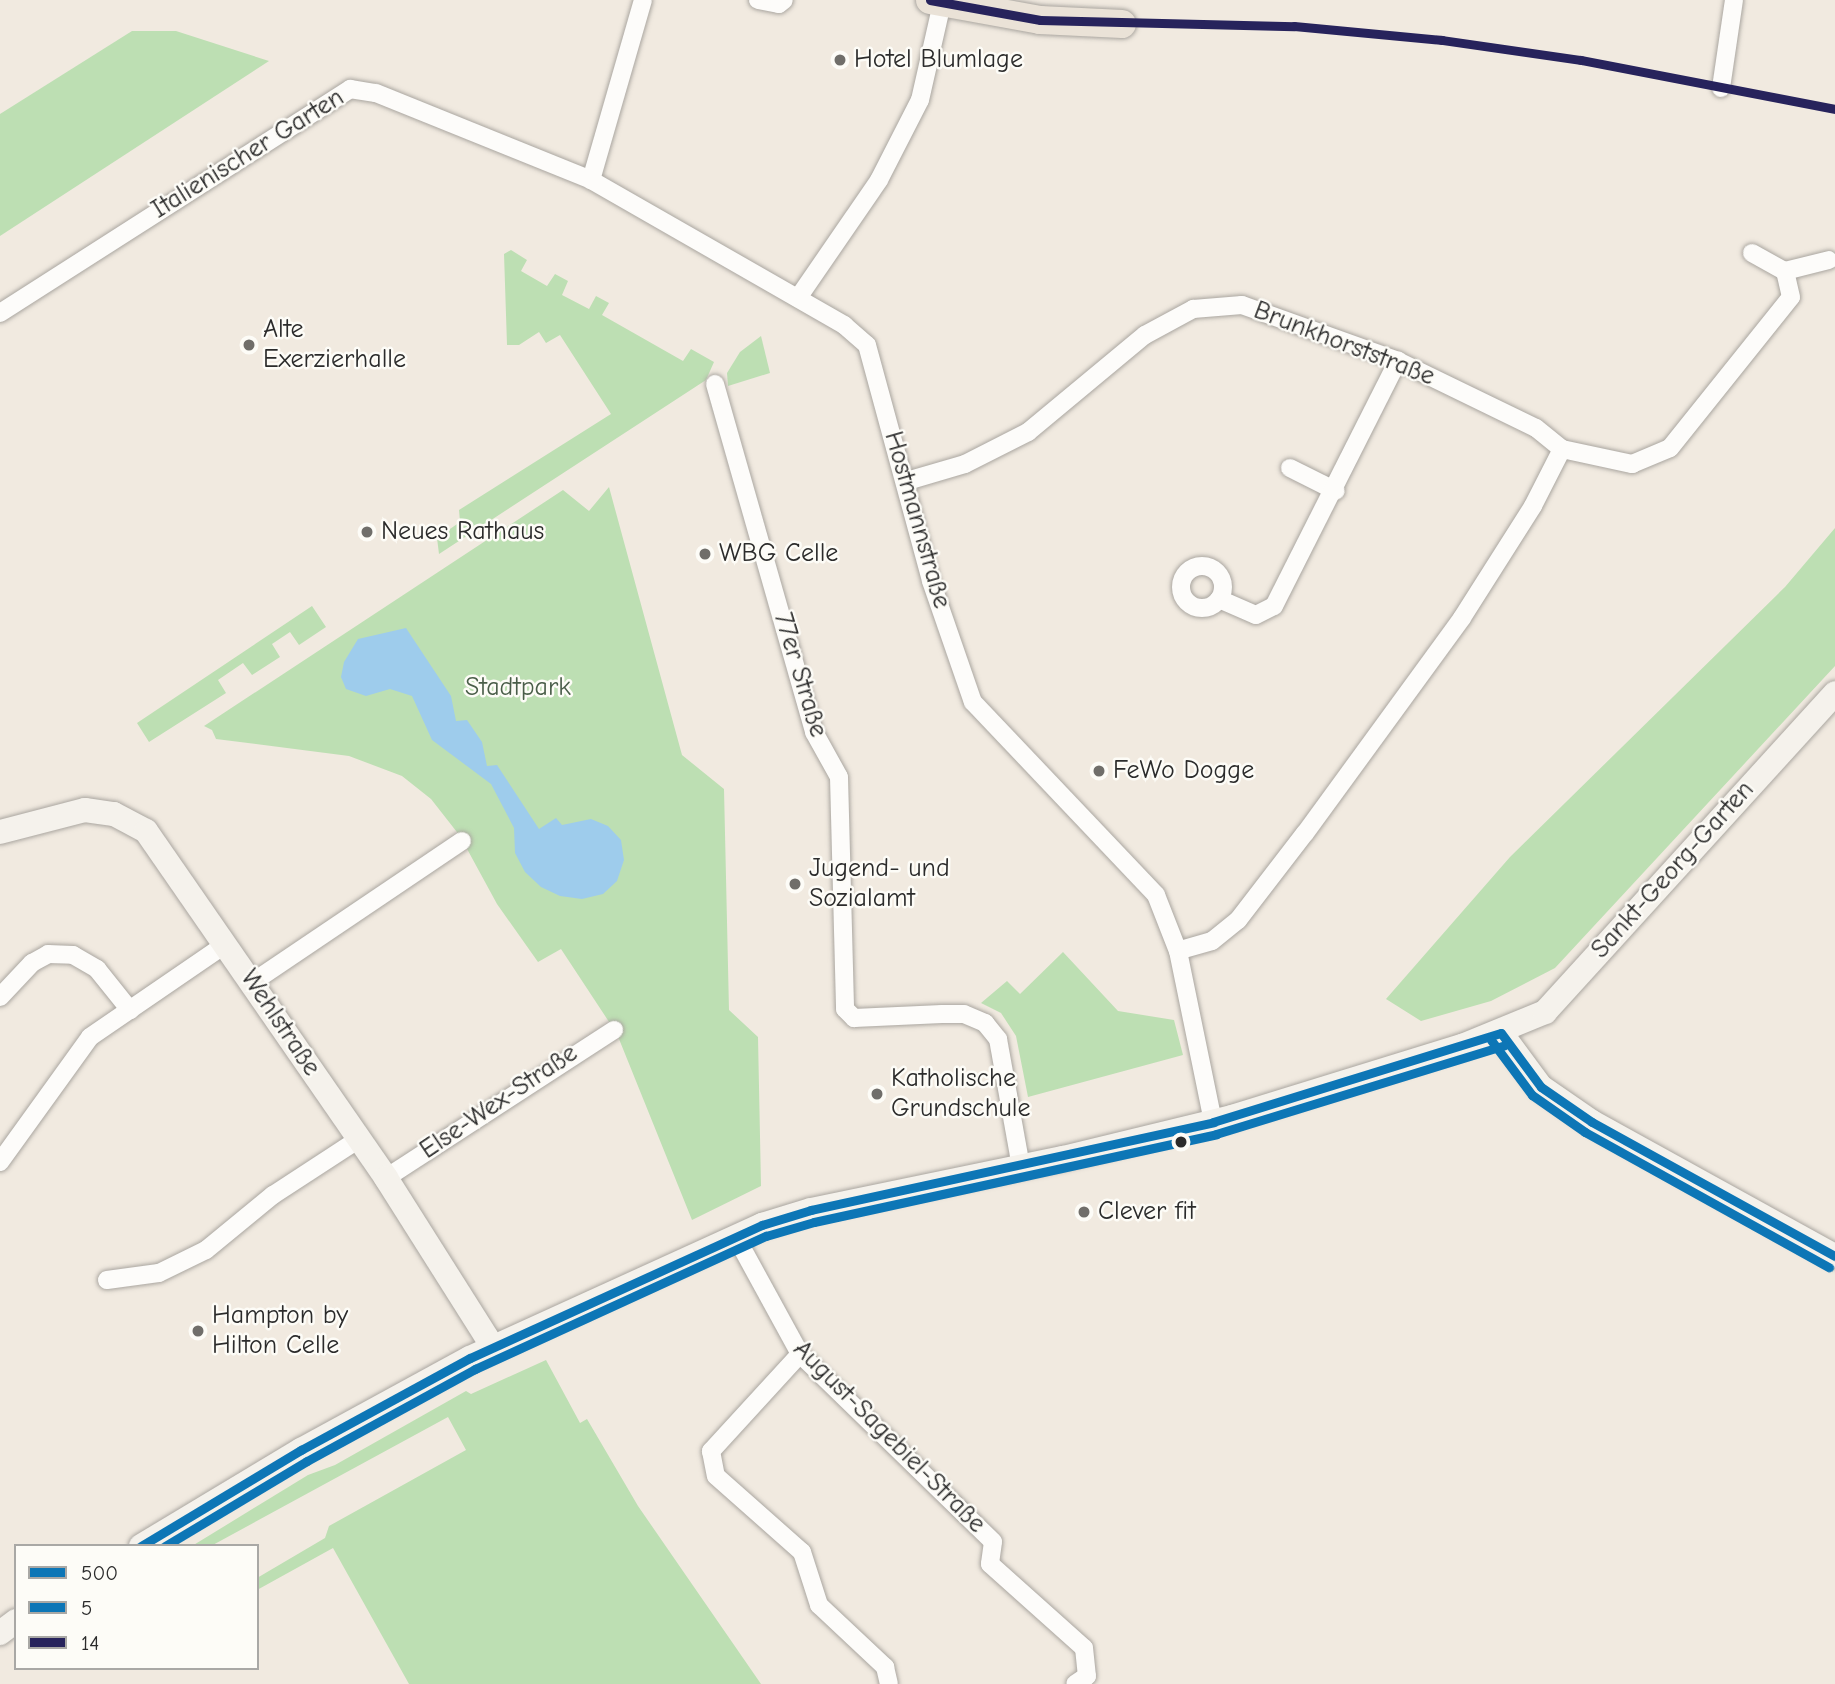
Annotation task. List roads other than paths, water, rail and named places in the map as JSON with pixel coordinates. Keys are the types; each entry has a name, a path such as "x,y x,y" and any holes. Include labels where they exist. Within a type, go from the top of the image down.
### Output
{"main road":[{"path":"936,1 1040,20 1122,24"}],"street":[{"path":"591,180 643,0"},
{"path":"758,0 779,4 783,0"},
{"path":"1721,88 1734,0"},
{"path":"798,298 879,180 920,100 936,40 936,1"},
{"name":"Italienischer Garten","path":"0,313 351,89 376,93 591,180"},
{"name":"Hostmannstraße","path":"591,180 844,325 867,345 907,481 931,581 973,702 1093,831 1131,864 1156,895 1178,951 1213,1122"},
{"path":"1752,253 1785,271 1829,260"},
{"name":"Brunkhorststraße","path":"907,481 965,464 1028,432 1145,335 1193,309 1242,305 1398,361 1536,429 1562,449 1632,464 1670,448 1791,297 1785,271"},
{"path":"1219,599 1256,615 1273,606 1336,491 1398,361"},
{"name":"77er Straße","path":"715,384 814,732 839,777 845,1009 854,1018 953,1014 985,1023 998,1039 1021,1167"},
{"path":"1178,951 1212,941 1238,920 1313,823 1462,618 1533,506 1562,449"},
{"path":"1290,468 1336,491"},
{"name":"Sankt-Georg-Garten","path":"1501,1033 1545,1012 1835,693"},
{"name":"Wehlstraße","path":"0,832 85,810 127,819 156,841 386,1178 493,1347"},
{"path":"253,982 462,841"},
{"path":"0,1162 70,1060 90,1037 226,944"},
{"path":"0,997 32,963 48,954 73,956 97,969 130,1010"},
{"name":"Else-Wex-Straße","path":"386,1178 597,1037 614,1030"},
{"path":"144,1544 301,1450 493,1347 736,1237 811,1210 1021,1167 1213,1122 1501,1033 1541,1087 1561,1101 1835,1256"},
{"path":"107,1280 159,1273 206,1250 273,1195 359,1139"},
{"name":"August-Sagebiel-Straße","path":"736,1237 800,1354 993,1542 990,1564 1084,1648 1087,1676 1075,1684"},
{"path":"800,1354 711,1451 716,1476 802,1552 819,1605 886,1667 889,1684"}],"water":[{"path":"406,628 451,696 456,721 467,720 482,742 487,766 497,765 539,829 556,818 562,825 591,819 608,826 621,840 624,860 617,881 603,894 582,899 560,896 541,887 525,872 515,853 514,828 491,784 432,740 412,696 390,689 366,696 346,689 341,677 344,662 358,639"}],"place":[{"name":"Hotel Blumlage","path":"840,60"},
{"name":"Alte Exerzierhalle","path":"249,345"},
{"name":"Neues Rathaus","path":"367,532"},
{"name":"WBG Celle","path":"705,554"},
{"name":"FeWo Dogge","path":"1099,771"},
{"name":"Jugend- und Sozialamt","path":"795,884"},
{"name":"Katholische Grundschule","path":"877,1094"},
{"name":"Clever fit","path":"1084,1212"},
{"name":"Hampton by Hilton Celle","path":"198,1331"}],"park label":[{"name":"Stadtpark","path":"518,688"}]}
